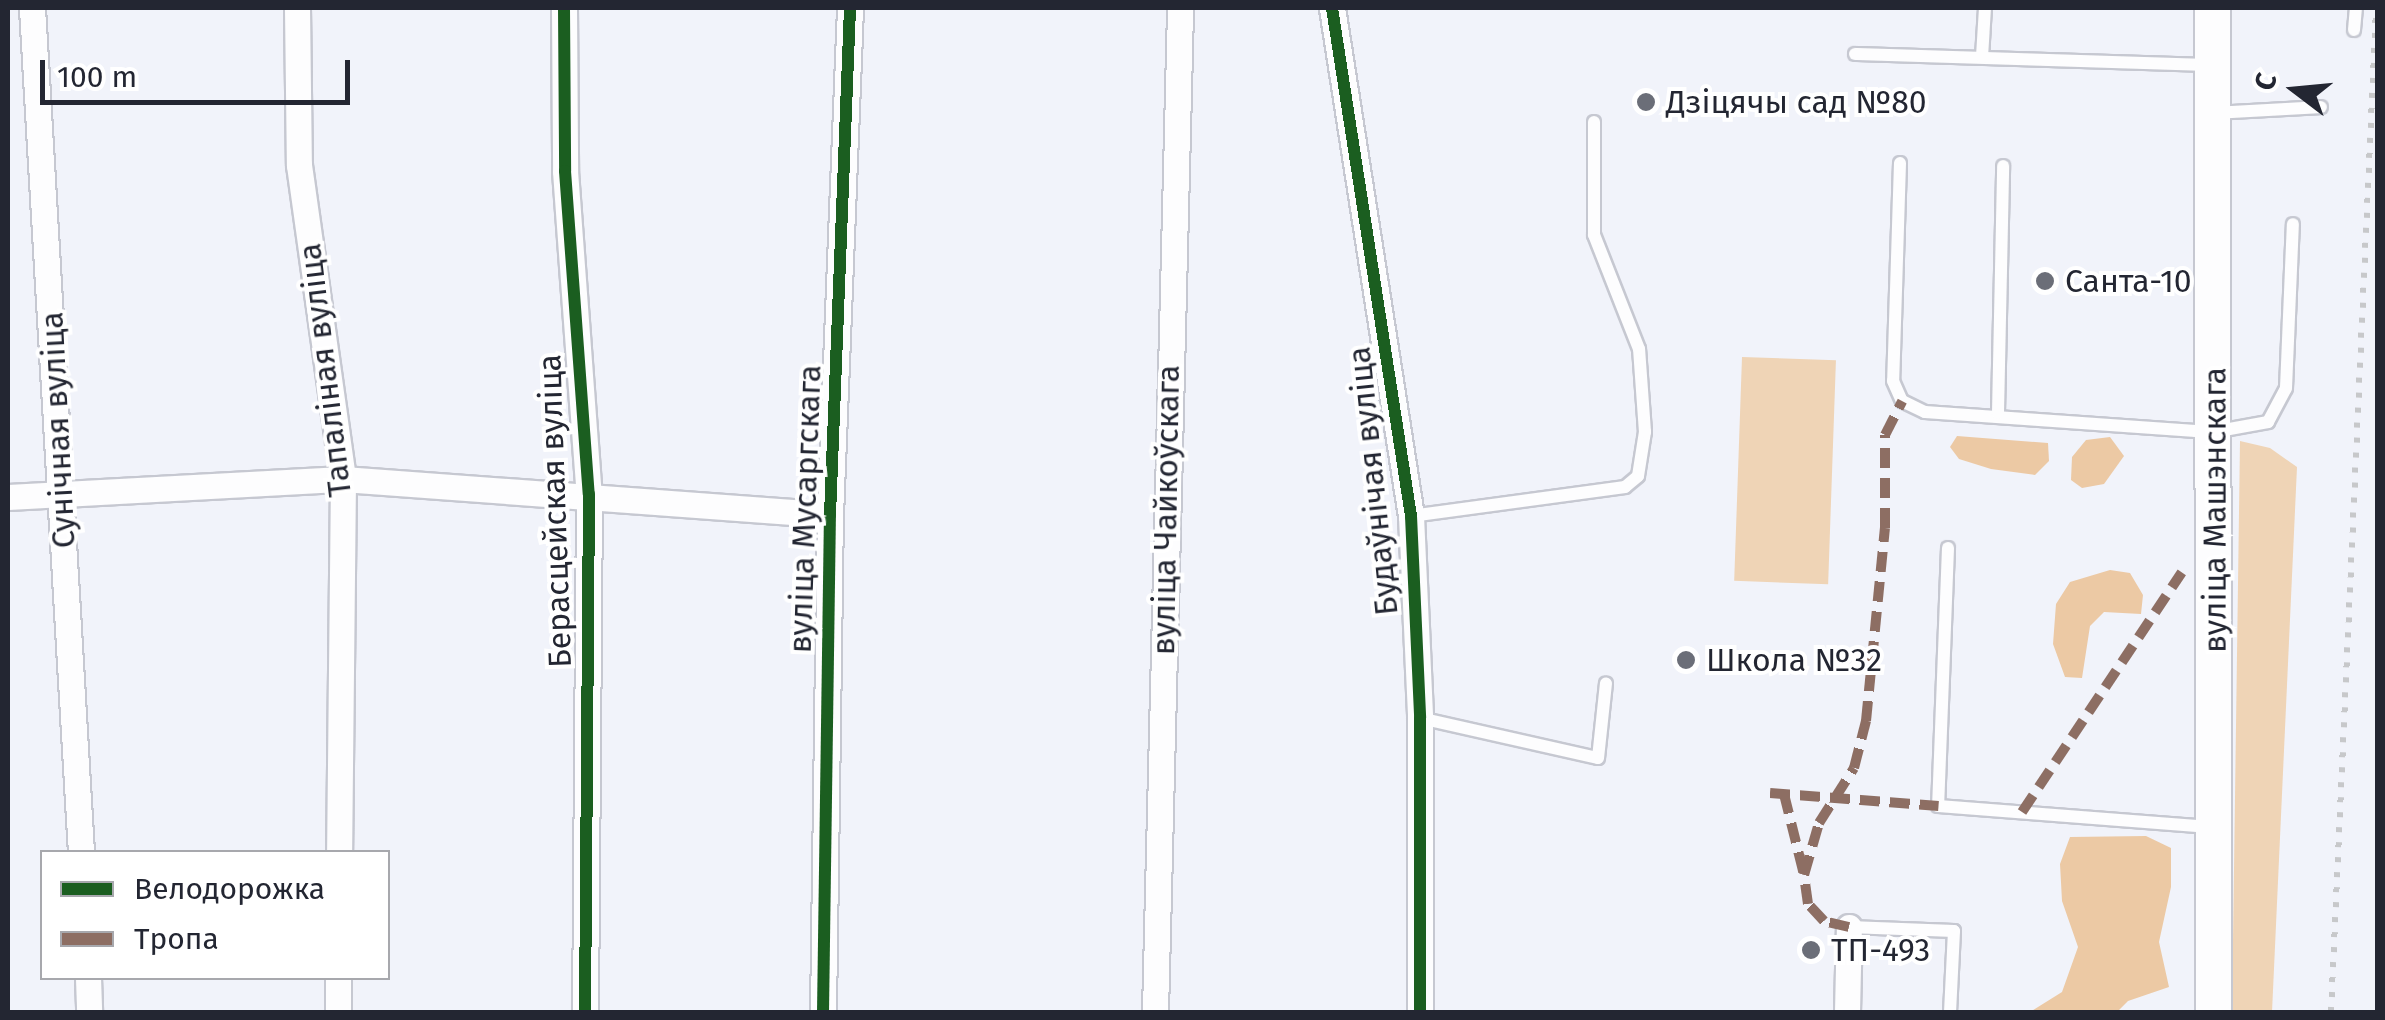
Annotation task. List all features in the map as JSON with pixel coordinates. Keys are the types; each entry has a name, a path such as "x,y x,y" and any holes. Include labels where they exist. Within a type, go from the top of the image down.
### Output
{"main road":[{"name":"вуліца Машэнскага","path":"2212,8 2218,828 2213,1012"}],"street":[{"name":"Сунічная вуліца","path":"32,8 81,850"},
{"name":"Тапаліная вуліца","path":"298,8 299,164 343,479 339,850"},
{"name":"Берасцейская вуліца","path":"564,8 565,171 589,494 586,1012"},
{"name":"вуліца Мусаргскага","path":"823,1012 830,515 850,8"},
{"name":"вуліца Чайкоўскага","path":"1155,1012 1180,8"},
{"name":"Будаўнічая вуліца","path":"1332,8 1411,516 1420,718 1420,1012"},
{"path":"8,497 343,479 589,494 830,515"},
{"path":"1847,1012 1849,927"},
{"path":"88,980 90,1012"},
{"path":"338,980 338,1012"}],"lane":[{"path":"1982,57 1985,8"},
{"path":"2354,30 2356,8"},
{"path":"1855,54 2212,65"},
{"path":"2213,113 2322,107"},
{"path":"1411,516 1626,487 1638,476 1645,432 1640,349 1594,235 1594,122"},
{"path":"1900,163 1892,381 1902,401 1926,412 1998,412 2213,432 2268,422 2286,388 2293,224"},
{"path":"1998,412 2003,166"},
{"path":"1948,548 1938,806 2218,828"},
{"path":"1420,718 1598,758 1606,683"},
{"path":"1849,927 1954,930 1950,1012"}],"shaded area":[{"path":"1742,357 1836,360 1828,584 1734,581"},
{"path":"1957,436 2048,443 2049,461 2035,475 1991,469 1959,459 1950,447"},
{"path":"2110,437 2124,456 2104,484 2082,488 2071,480 2072,457 2086,440"},
{"path":"2240,441 2270,448 2297,467 2272,1012 2232,1012"},
{"path":"2110,570 2130,573 2143,595 2141,614 2104,612 2090,626 2082,678 2065,677 2053,644 2056,604 2070,582"},
{"path":"2146,836 2171,848 2171,887 2159,942 2169,987 2128,1001 2117,1012 2030,1012 2062,992 2078,947 2062,901 2060,864 2070,837"}],"railway":[{"path":"2331,1012 2376,8"}],"marked path":[{"path":"1849,927 1824,921 1808,904 1804,875 1819,823 1854,768 1866,721 1885,528 1885,435 1902,401"},
{"path":"2022,812 2182,572"},
{"path":"1770,793 1938,806"},
{"path":"1784,794 1804,875"}],"cycle path":[{"path":"564,8 565,171 589,494 585,1012"},
{"path":"823,1012 830,515 850,8"},
{"path":"1332,8 1411,516 1420,718 1420,1012"}],"place":[{"name":"Дзіцячы сад №80","path":"1646,102"},
{"name":"Санта-10","path":"2045,281"},
{"name":"Школа №32","path":"1686,660"},
{"name":"ТП-493","path":"1811,950"}]}
